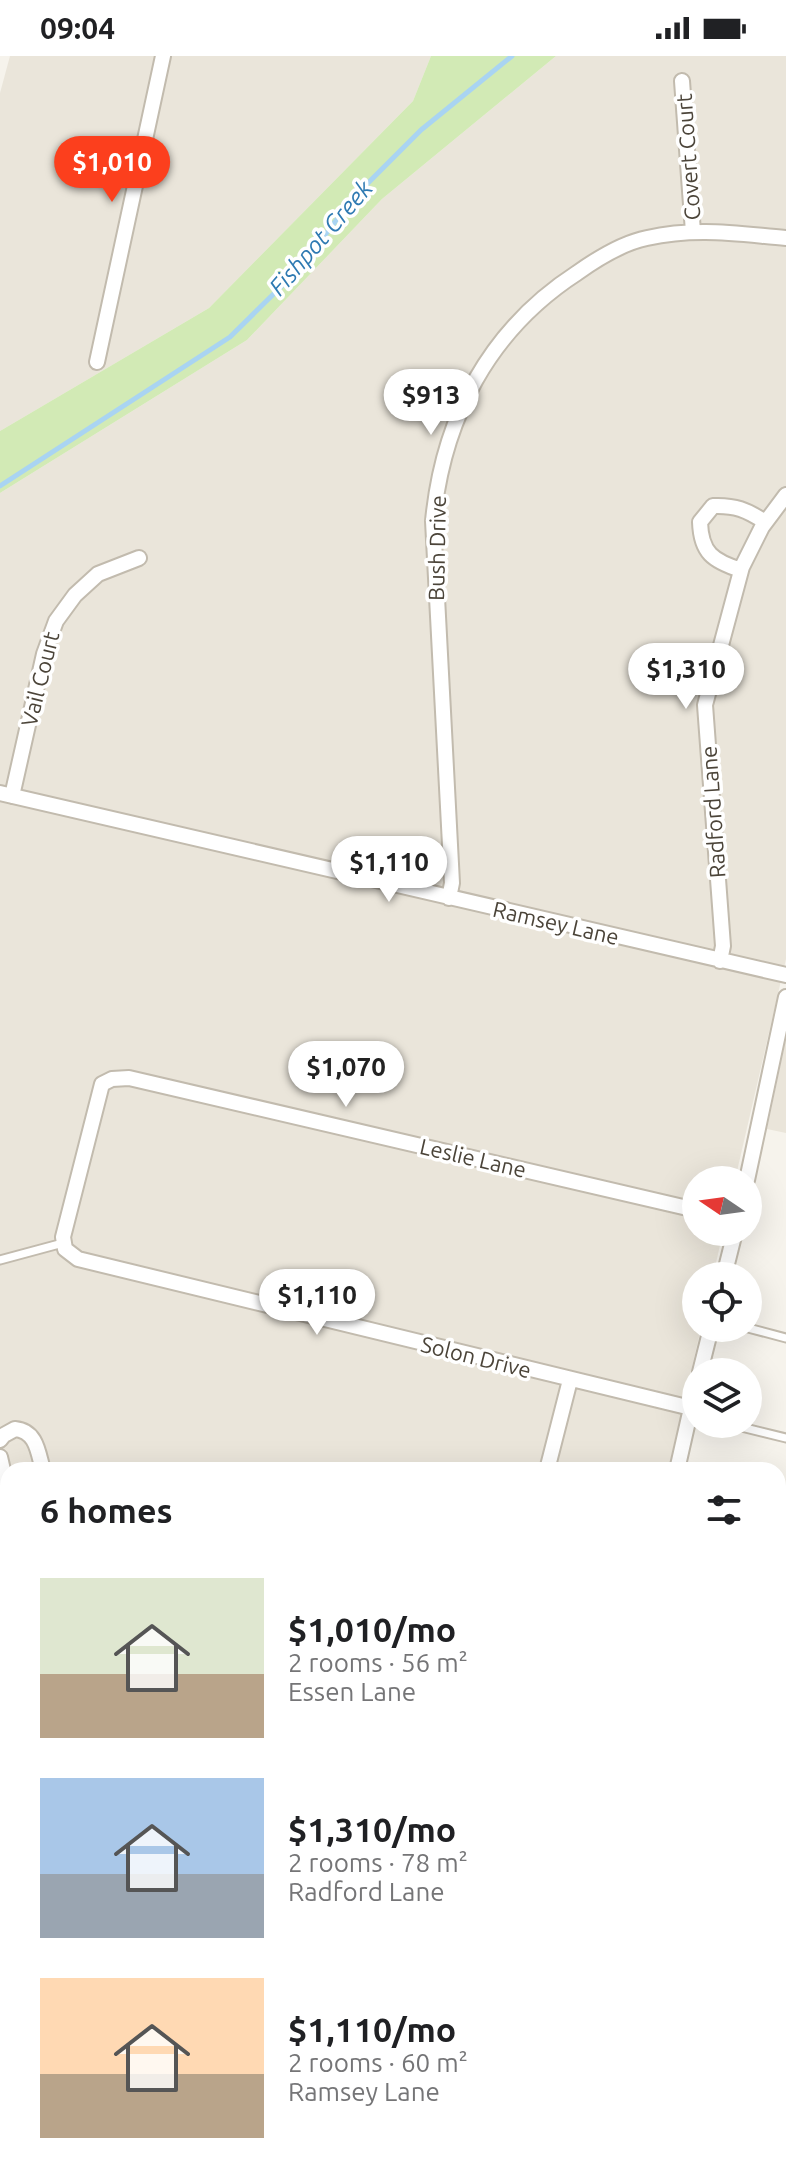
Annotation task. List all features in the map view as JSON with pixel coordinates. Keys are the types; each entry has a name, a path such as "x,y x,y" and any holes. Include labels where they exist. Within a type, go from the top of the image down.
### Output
{"street":[{"path":"97,362 163,56"},
{"name":"Covert Court","path":"682,81 693,232"},
{"name":"Bush Drive","path":"449,898 452,883 432,551 436,494 452,433 480,369 517,323 543,299 613,250 645,238 693,232 723,231 786,238"},
{"name":"Radford Lane","path":"720,961 723,946 705,705 741,570 765,522 786,495"},
{"path":"741,570 717,562 701,541 700,522 713,506 728,505 746,509 765,522"},
{"name":"Vail Court","path":"6,795 44,654 56,621 75,595 98,574 139,558"},
{"name":"Ramsey Lane","path":"6,795 786,975"},
{"path":"750,1166 786,997"},
{"name":"Leslie Lane","path":"63,1243 102,1084 112,1079 129,1078 682,1207"},
{"name":"Solon Drive","path":"63,1243 69,1254 78,1259 682,1410"},
{"path":"549,1462 570,1380"},
{"path":"0,1440 15,1429 30,1434 40,1462"},
{"path":"679,1462 685,1438"}],"lane":[{"path":"0,1260 63,1243"},
{"path":"762,1332 786,1338"},
{"path":"762,1432 786,1438"}],"shaded area":[{"path":"10,56 431,56 413,101 209,308 0,431 0,93"},
{"path":"556,56 786,56 786,959 738,1166 682,1166 682,1246 720,1246 716,1262 682,1262 682,1342 698,1342 694,1358 682,1358 682,1410 670,1462 0,1462 0,493 247,340 382,199"},
{"path":"786,1039 786,1133 767,1129"}],"green space":[{"path":"431,56 556,56 382,199 247,340 0,493 0,431 209,308 413,101"}],"waterway":[{"name":"Fishpot Creek","path":"0,486 230,337 301,267 353,198 421,130 512,56"}]}
